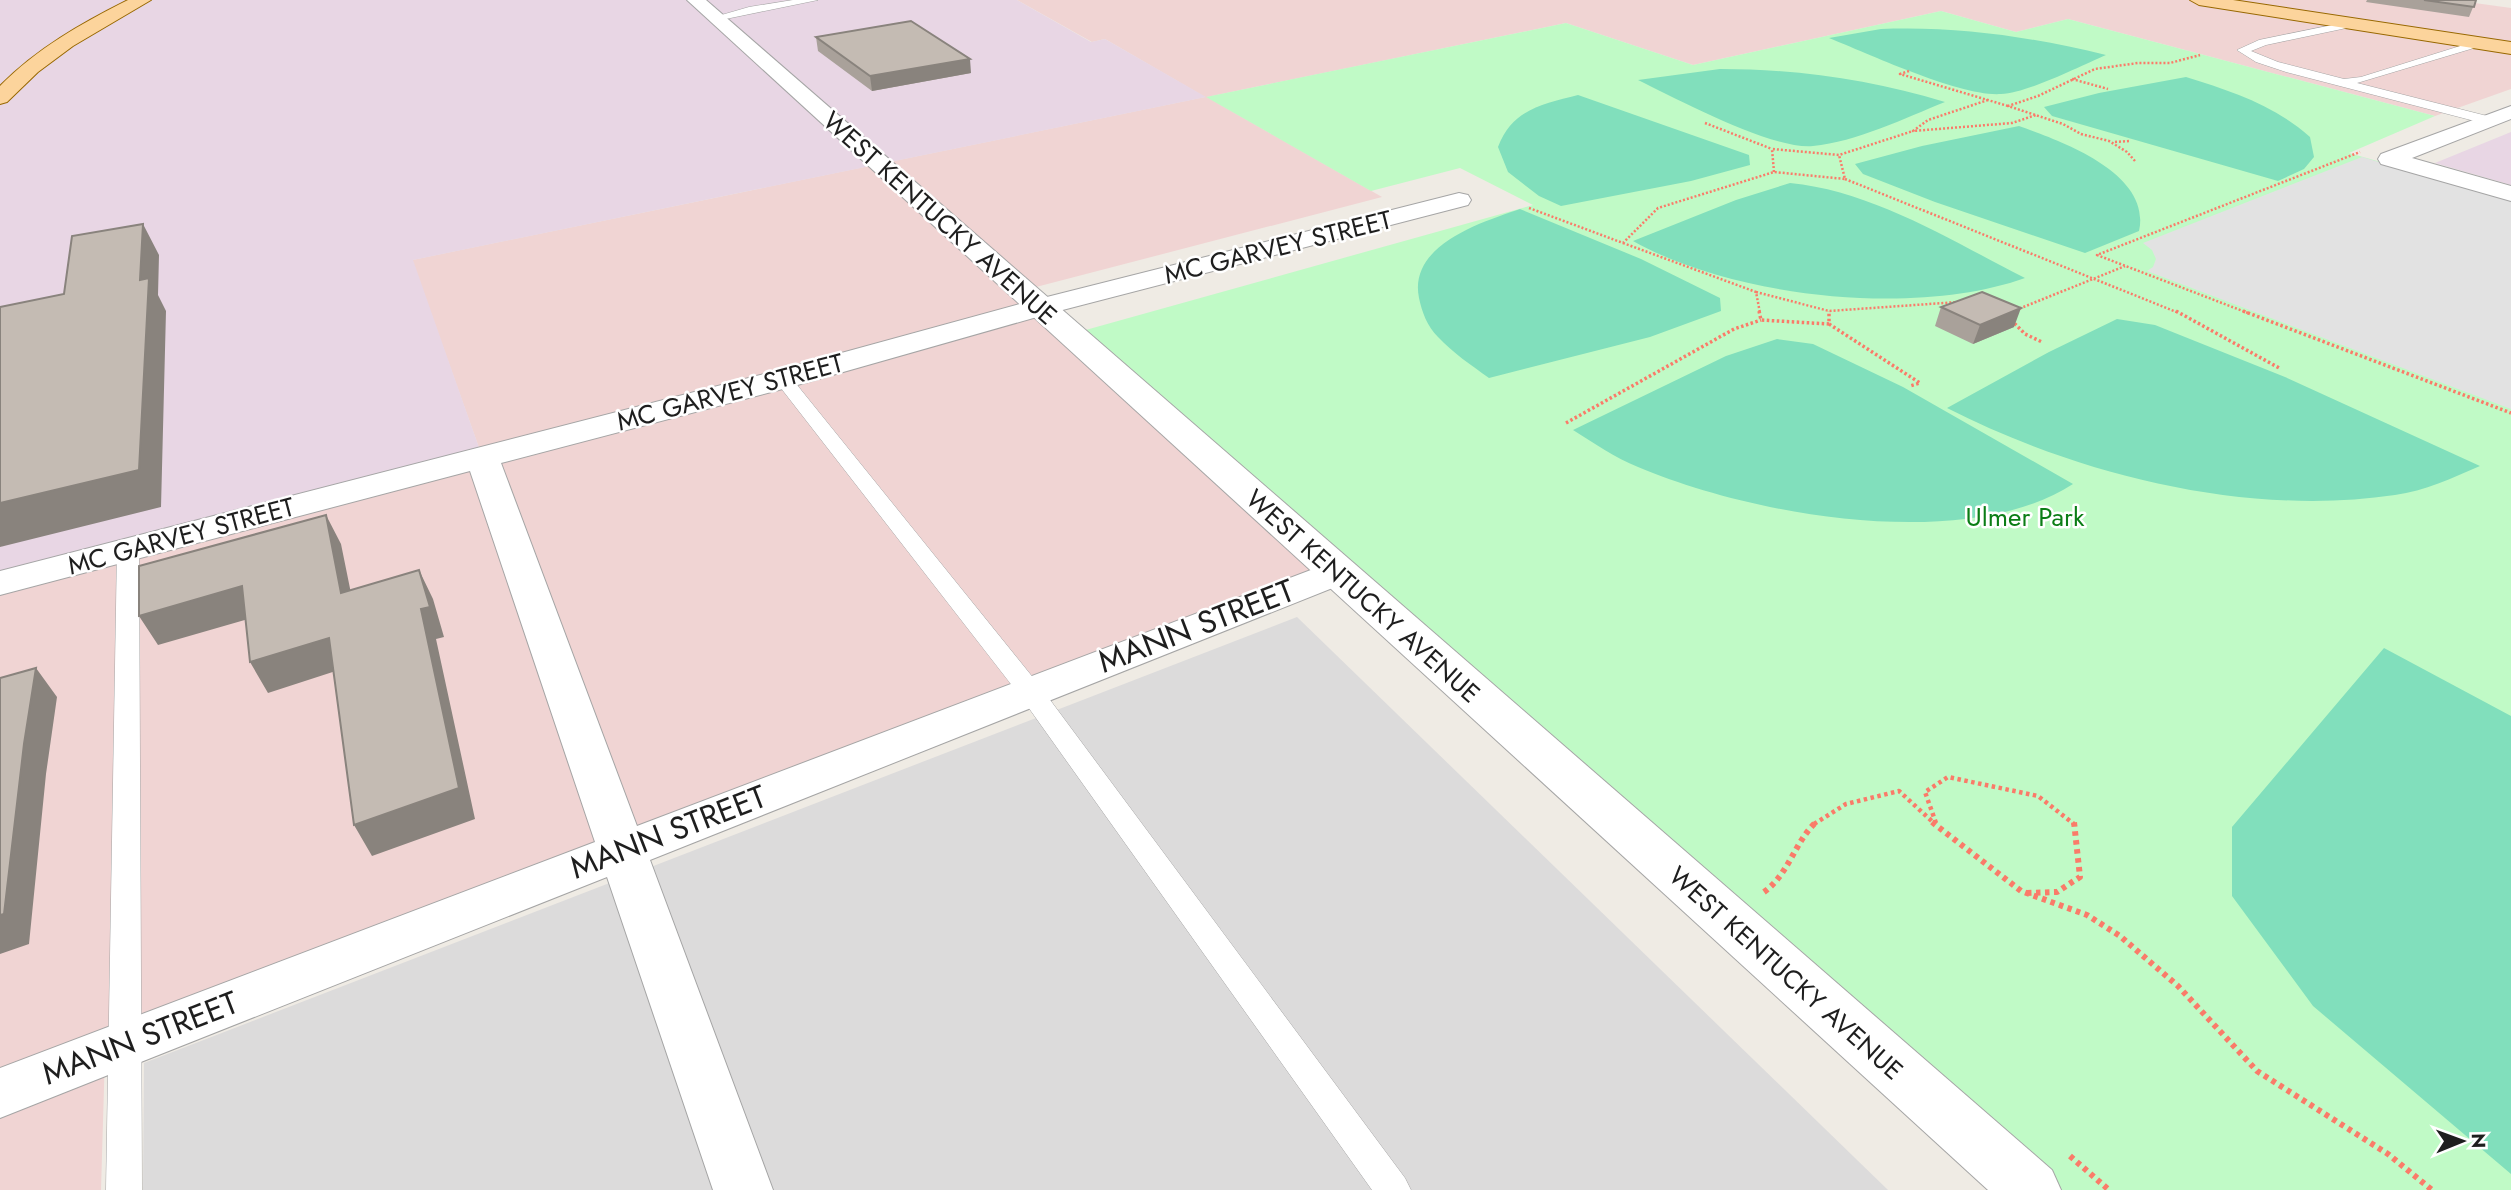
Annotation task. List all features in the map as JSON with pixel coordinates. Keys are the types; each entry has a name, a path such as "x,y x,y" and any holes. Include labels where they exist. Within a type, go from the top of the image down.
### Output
{"main road":[{"path":"0,98 40,62 84,32 142,0"},
{"path":"2199,0 2511,48"}],"street":[{"name":"WEST KENTUCKY AVENUE","path":"706,9 2031,1190"},
{"path":"2511,112 2389,159 2511,194"},
{"name":"MC GARVEY STREET","path":"0,583 783,379 1041,307 1459,200"},
{"path":"482,457 743,1190"},
{"name":"MANN STREET","path":"0,1093 1337,573"}],"lane":[{"path":"706,9 749,10 813,0"},
{"path":"2352,24 2263,43 2243,50 2260,60 2356,80 2490,121"},
{"path":"2356,80 2480,43"},
{"path":"783,379 1030,691 1392,1190"},
{"path":"124,1190 128,550"}],"path":[{"path":"2008,106 2038,96 2095,69 2138,63 2170,63 2200,55"},
{"path":"1909,71 1900,74 2036,115 2063,124 2069,130 2114,141 2129,141"},
{"path":"2071,79 2108,89"},
{"path":"1913,131 1928,120 1987,100"},
{"path":"1705,123 1772,149 1839,155 1913,131 2012,123 2036,115"},
{"path":"2114,141 2129,152 2135,161"},
{"path":"1772,149 1774,173"},
{"path":"2360,152 2097,255 2511,413"},
{"path":"1839,155 1845,178"},
{"path":"1623,243 1658,208 1774,173 1845,178 2168,307 2238,348 2281,369"},
{"path":"1529,208 1756,292 1829,312 1965,303"},
{"path":"2013,312 2126,265"},
{"path":"1756,292 1760,320"},
{"path":"1829,312 1829,324"},
{"path":"2008,319 2015,322 2025,334 2042,342"},
{"path":"1566,423 1734,329 1760,320 1829,324 1920,383 1910,386"},
{"path":"1936,823 1925,792 1948,777 2038,796 2074,821 2080,877 2057,892 2026,893"},
{"path":"1726,919 1778,883 1812,825 1836,807 1899,791 1916,809 2026,893 2087,915 2120,936 2178,986 2257,1071 2388,1154 2432,1190"}],"shaded area":[{"path":"0,0 1017,0 1091,42 1105,39 1206,97 413,260 483,459 0,587"},
{"path":"1017,0 2453,0 2511,8 2511,89 2435,116 2068,19 2016,32 1941,11 1693,65 1566,23 1207,97 1382,197 1036,287 1337,572 105,1053 101,1190 0,1190 0,587 483,459 412,260 1205,97 1105,39 1092,42"},
{"path":"2511,132 2511,185 2435,163"},
{"path":"2362,157 2511,201 2511,409 2147,271 2153,267 2156,259 2152,250 2143,243"},
{"path":"1297,617 1888,1190 143,1190 144,1063"}],"green space":[{"name":"Ulmer Park","path":"1941,11 2016,32 2068,19 2435,116 2349,153 2511,199 2511,1190 2057,1190 1082,331 1533,205 1460,168 1371,191 1206,97 1566,23 1693,65"},
{"path":"1881,29 1938,29 1995,34 2106,55 2025,89 2001,94 1984,93 1940,82 1829,38"},
{"path":"1720,69 1834,77 1945,102 1846,140 1813,146 1795,145 1725,122 1638,80"},
{"path":"2186,77 2236,94 2282,116 2310,137 2314,157 2304,169 2278,181 2052,116 2044,107 2099,93"},
{"path":"1578,95 1749,155 1750,165 1691,181 1561,206 1539,196 1508,172 1498,147 1511,125 1530,110"},
{"path":"2019,126 2079,151 2118,176 2132,192 2139,210 2139,231 2085,253 1935,202 1863,174 1855,164 1922,146"},
{"path":"1790,183 1821,188 1882,207 2025,278 1981,290 1932,297 1826,296 1773,288 1722,276 1675,261 1633,241 1736,200"},
{"path":"1520,209 1641,259 1720,298 1721,311 1650,337 1489,378 1462,359 1431,328 1420,303 1419,279 1425,264 1436,250 1451,238"},
{"path":"2117,319 2155,325 2285,377 2480,466 2428,487 2395,495 2339,500 2281,500 2223,495 2108,471 1998,432 1947,408 2049,352"},
{"path":"1777,339 1813,344 1903,387 2073,484 2028,505 1975,518 1918,522 1857,520 1738,500 1685,484 1629,463 1573,430 1726,356"},
{"path":"2384,648 2511,716 2511,1174 2313,1006 2232,896 2232,827"}],"building":[{"path":"2424,0 2476,0 2474,7"},
{"path":"911,21 970,59 870,76 816,37"},
{"path":"143,224 140,280 149,278 139,470 0,503 0,307 64,294 72,236"},
{"path":"1982,292 2021,308 1980,325 1941,307"},
{"path":"326,515 341,593 419,570 430,607 421,609 459,788 354,825 329,638 250,662 242,586 139,616 139,566"},
{"path":"36,668 4,914 0,915 0,678"}]}
